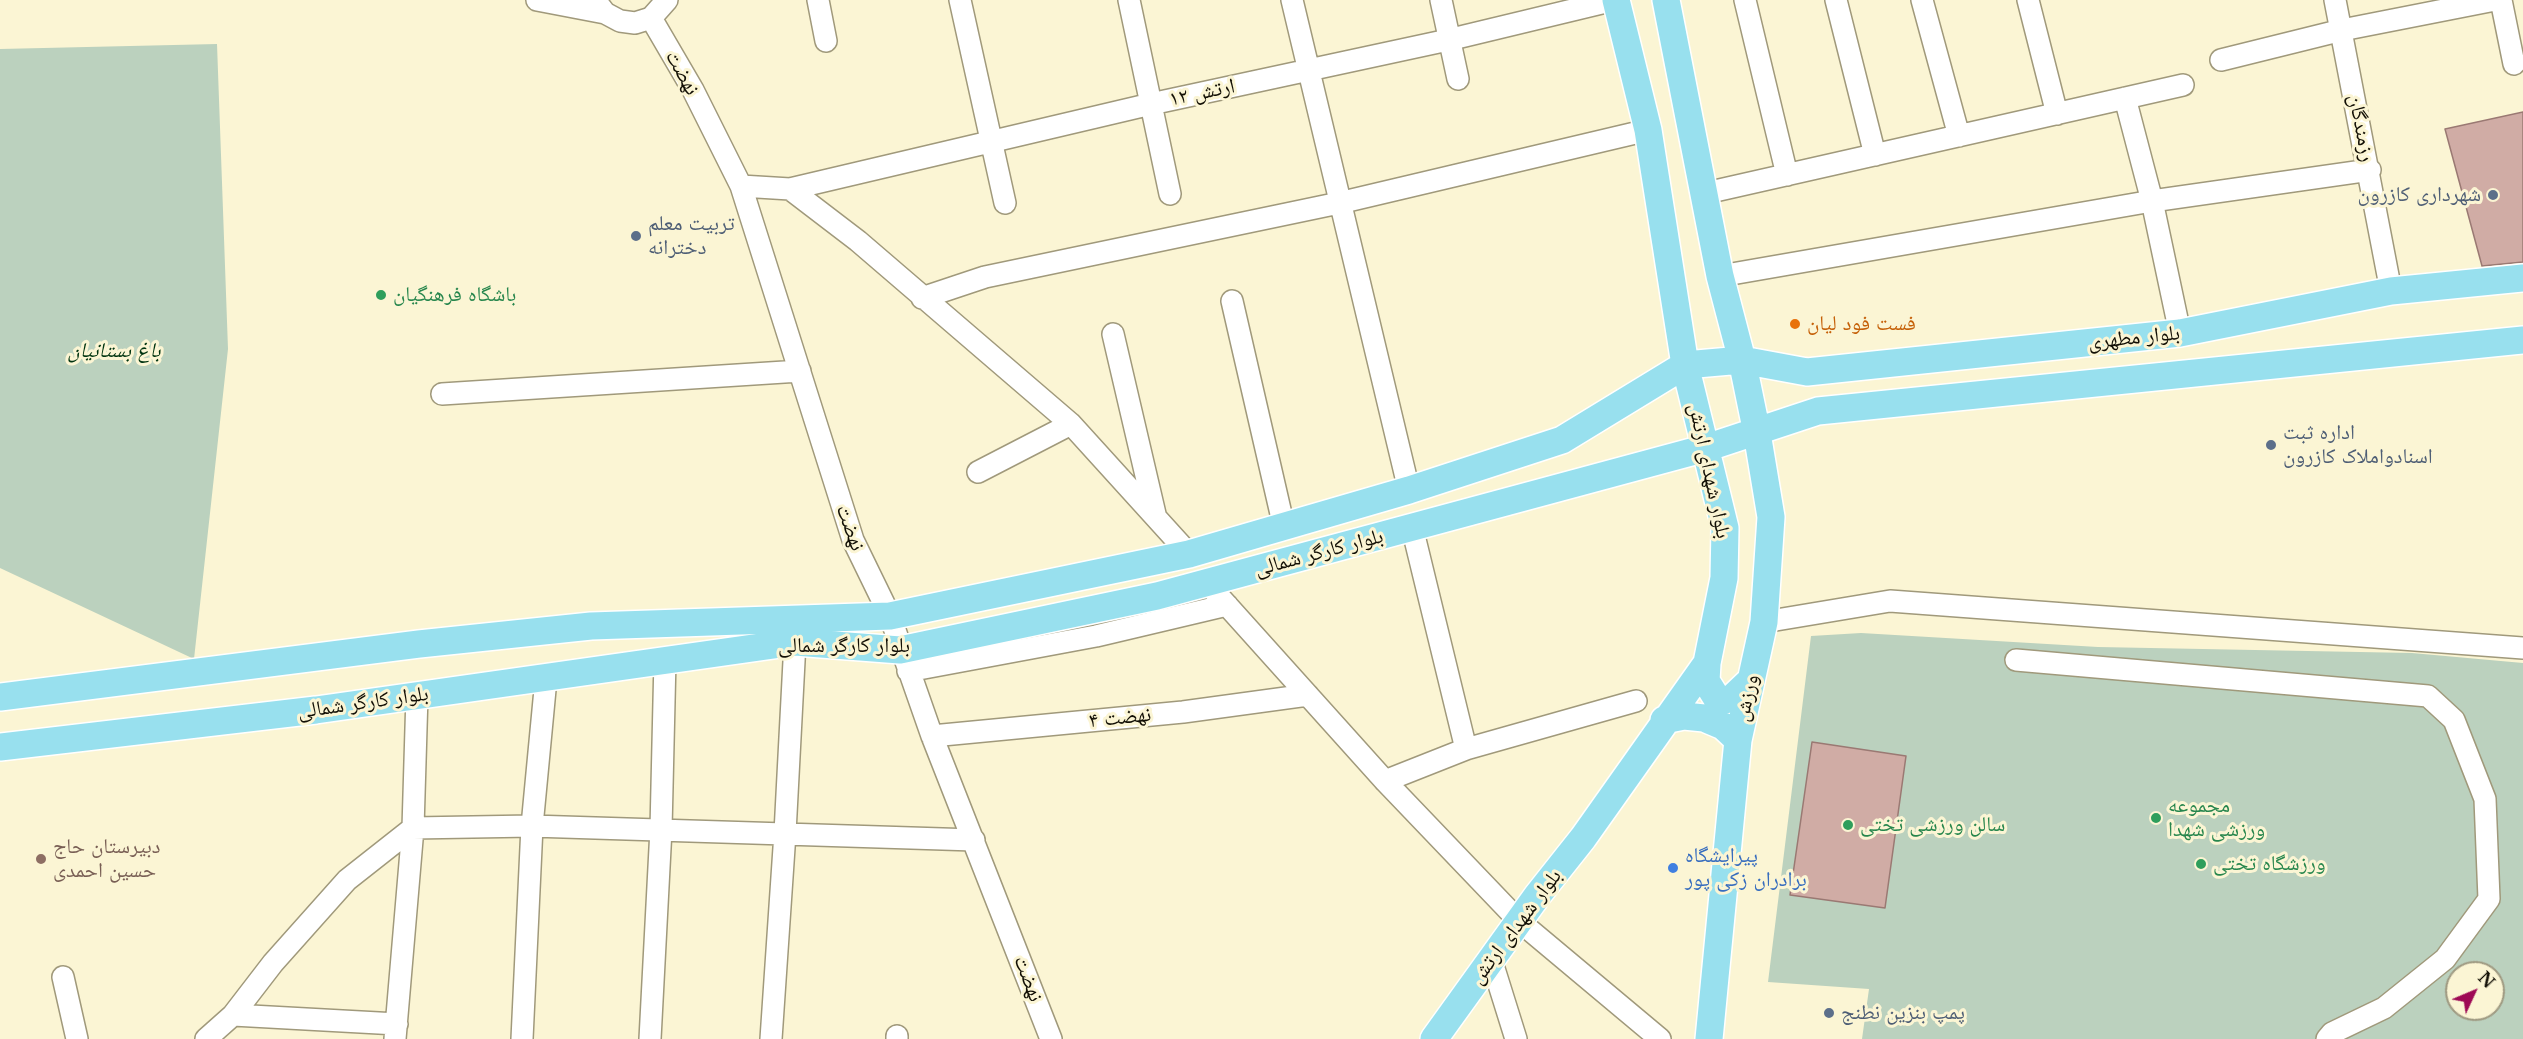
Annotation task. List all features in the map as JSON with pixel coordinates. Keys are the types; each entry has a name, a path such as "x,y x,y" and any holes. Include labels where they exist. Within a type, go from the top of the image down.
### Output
{"main road":[{"name":"بلوار شهدای ارتش","path":"1434,1039 1519,921 1583,838 1664,720 1707,663 1724,578 1725,528 1685,365 1648,130 1615,0"},
{"path":"1666,0 1706,193 1720,276 1742,360"},
{"name":"بلوار مطهری","path":"1685,365 1742,360 1807,372 2180,333 2391,291 2523,278"},
{"name":"بلوار مطهری","path":"1706,448 1818,411 1870,404 2523,340"},
{"name":"ورزش","path":"1709,1039 1738,740 1764,622 1771,517 1742,360"},
{"name":"بلوار کارگر شمالی","path":"0,697 419,644 591,626 890,616 1190,554 1409,490 1562,440 1685,365"},
{"name":"بلوار کارگر شمالی","path":"0,747 316,710 795,642 904,660 1207,583 1706,448"},
{"path":"1707,663 1706,681 1716,697 1725,700 1732,698 1750,681"},
{"path":"1664,720 1684,716 1704,718 1723,726 1738,740"}],"street":[{"path":"537,0 600,7 627,22 651,18 667,0"},
{"path":"818,0 825,41"},
{"path":"960,0 1005,203"},
{"path":"1129,0 1170,194"},
{"path":"1292,0 1307,71 1409,490"},
{"path":"1441,0 1458,79"},
{"name":"ارتش ۱۲","path":"741,186 790,189 1151,104 1448,40 1615,0"},
{"path":"1745,0 1787,175"},
{"path":"1836,0 1875,155"},
{"path":"1922,0 1959,136"},
{"path":"2028,0 2057,114"},
{"name":"رزمندگان","path":"2336,0 2370,170 2391,291"},
{"path":"2222,60 2342,30 2495,0"},
{"path":"2501,0 2514,64"},
{"name":"نهضت","path":"651,18 693,90 741,186 853,540 890,616 932,736 1051,1039"},
{"path":"1706,193 2183,85"},
{"path":"2126,99 2152,201 2180,333"},
{"path":"922,298 985,278 1340,203 1648,130"},
{"path":"1720,276 2152,201 2370,170"},
{"path":"790,189 858,241 1071,424 1190,554"},
{"path":"1232,301 1284,527"},
{"path":"1113,334 1156,517"},
{"path":"442,394 800,371"},
{"path":"978,472 1071,424"},
{"path":"1412,527 1466,749"},
{"path":"1207,583 1385,781 1519,921 1660,1039"},
{"path":"1764,622 1890,601 2523,648"},
{"path":"904,660 1096,636 1227,605"},
{"path":"771,1039 795,642"},
{"path":"650,1039 661,829 665,659"},
{"path":"2016,660 2428,696 2454,720 2485,799 2489,899 2445,959 2384,1008 2332,1033 2327,1039"},
{"path":"522,1039 532,826 546,679"},
{"path":"233,1015 396,1031 413,828 417,695"},
{"name":"نهضت ۴","path":"932,736 1183,712 1308,695"},
{"path":"1385,781 1466,749 1636,701"},
{"path":"206,1039 233,1015 273,963 347,880 413,828 532,826 974,840"},
{"path":"1491,959 1516,1039"},
{"path":"63,978 77,1039"}],"green space":[{"name":"باغ بستانیان","path":"217,44 228,349 194,659 0,568 0,49"},
{"name":"مجموعه ورزشی شهدا","path":"1861,633 2098,647 2412,653 2523,663 2523,1039 1862,1039 1869,989 1768,982 1811,636"}],"building":[{"name":"شهرداری کازرون","path":"2523,112 2523,262 2482,266 2445,129"},
{"name":"سالن ورزشی تختی","path":"1812,742 1906,756 1885,908 1790,895"}],"place":[{"name":"شهرداری کازرون","path":"2493,195"},
{"name":"تربیت معلم دخترانه","path":"636,236"},
{"name":"باشگاه فرهنگیان","path":"381,295"},
{"name":"فست فود لیان","path":"1795,324"},
{"name":"اداره ثبت اسنادواملاک کازرون","path":"2271,445"},
{"name":"مجموعه ورزشی شهدا","path":"2156,818"},
{"name":"سالن ورزشی تختی","path":"1848,825"},
{"name":"دبیرستان حاج حسین احمدی","path":"41,859"},
{"name":"ورزشگاه تختی","path":"2201,864"},
{"name":"پیرایشگاه برادران زکی پور","path":"1673,868"},
{"name":"پمپ بنزین نطنج","path":"1829,1013"}]}
